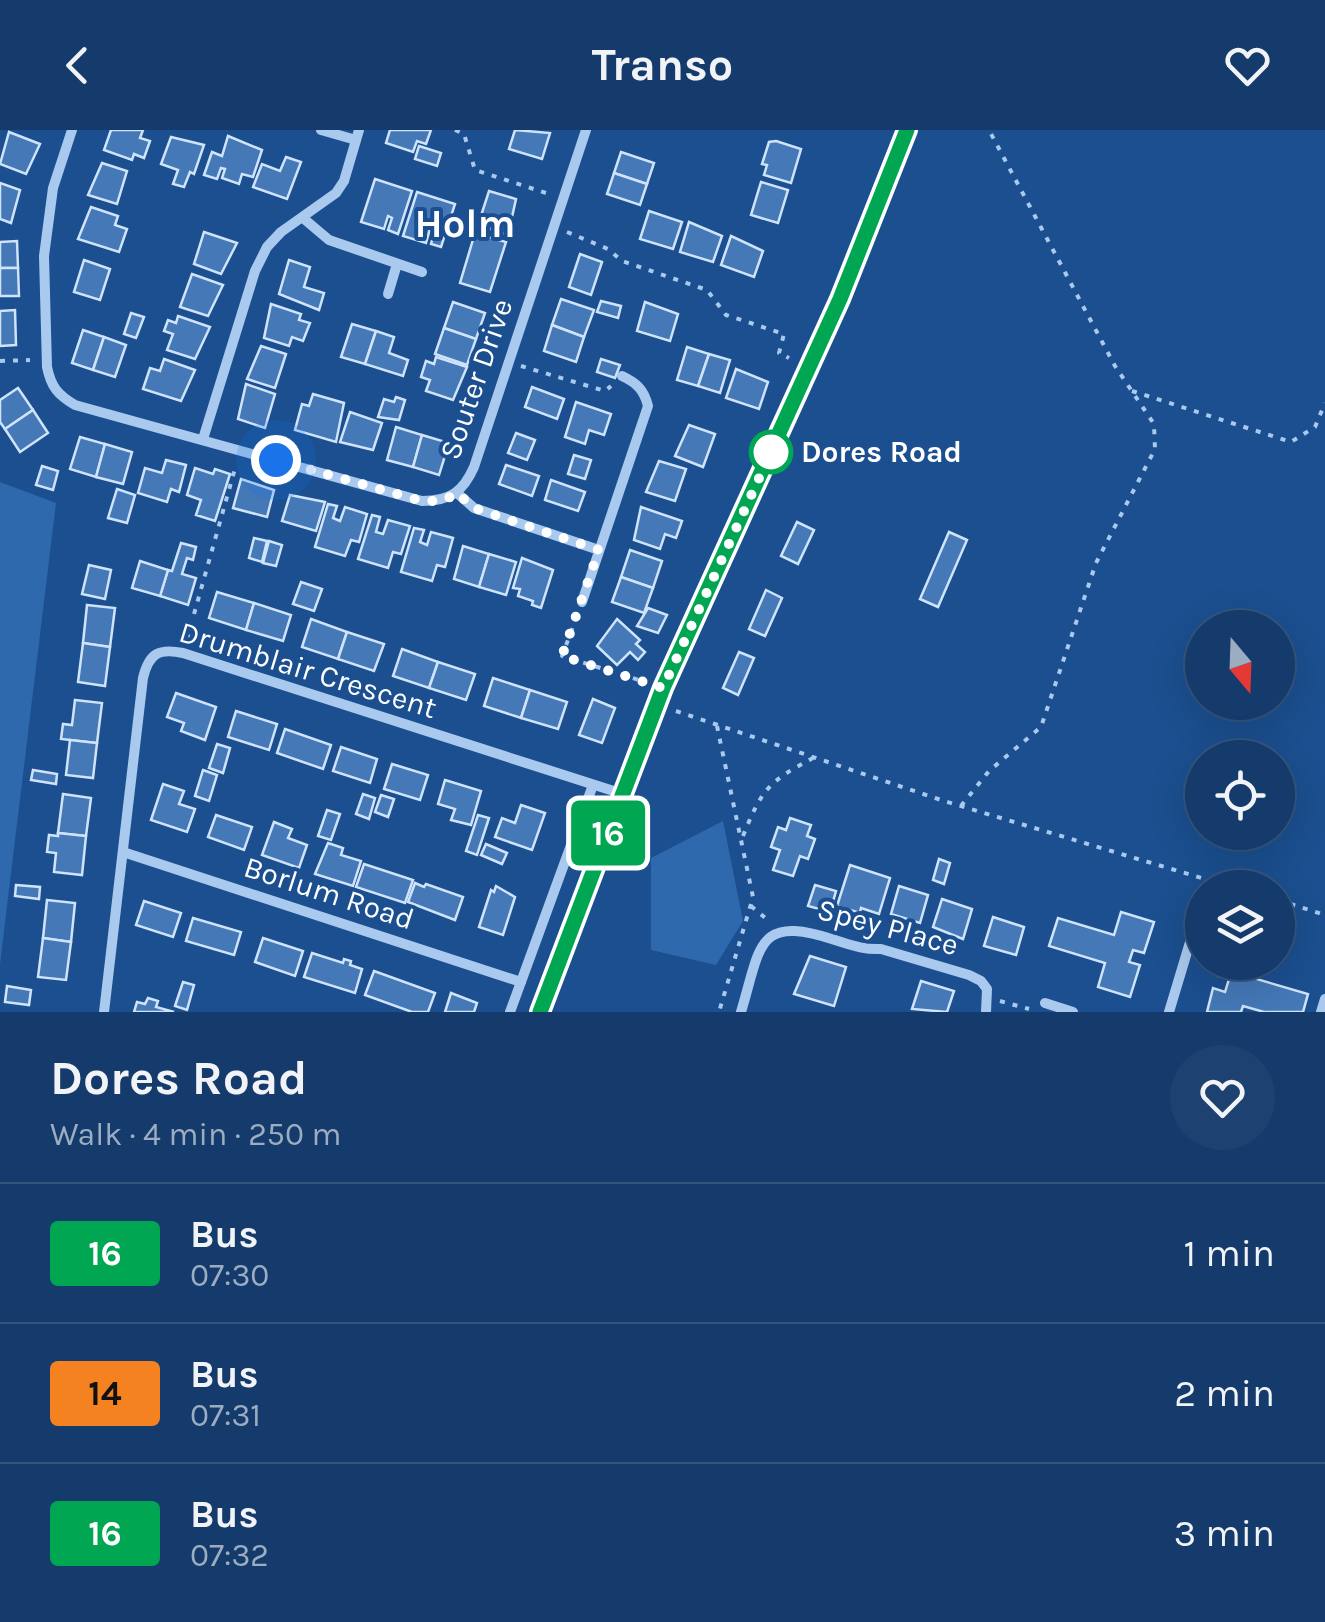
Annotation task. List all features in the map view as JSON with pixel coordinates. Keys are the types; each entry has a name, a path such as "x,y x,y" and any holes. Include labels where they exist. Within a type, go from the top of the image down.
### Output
{"main road":[{"path":"540,1012 660,696 810,368 906,130"}],"street":[{"path":"72,130 53,188 44,256 47,360 50,382 59,396 76,405 422,501 443,501 457,493"},
{"path":"203,440 255,271 267,247 281,232 336,193 344,181 358,135 321,130"},
{"name":"Souter Drive","path":"586,130 474,467 457,493 474,508 599,550"},
{"path":"304,218 329,240 422,272"},
{"path":"388,294 397,264"},
{"path":"582,602 648,406 644,392 622,376"},
{"name":"Drumblair Crescent","path":"104,1012 146,663 154,653 183,653 623,794"},
{"path":"510,1012 593,785"},
{"name":"Borlum Road","path":"123,852 520,982"},
{"name":"Spey Place","path":"741,1012 758,956 770,936 780,930 806,930 968,975 981,981 989,998"},
{"path":"1168,1012 1185,957"},
{"path":"986,1012 989,998"},
{"path":"1321,1012 1325,999"},
{"path":"1041,1008 1073,1012"}],"path":[{"path":"455,130 464,134 475,170 563,198"},
{"path":"961,806 989,771 1041,727 1096,564 1155,449 1154,424 1114,366 989,130"},
{"path":"554,226 608,249 622,260 707,290 726,314 784,334 779,353 810,368"},
{"path":"0,361 47,360"},
{"path":"509,362 605,392 622,376"},
{"path":"1132,392 1291,442 1315,427 1325,402"},
{"path":"183,653 240,450"},
{"path":"582,602 562,656 660,696 717,726 961,806 1185,873"},
{"path":"717,726 754,897 719,1012"},
{"path":"741,840 758,797 778,776 813,758"},
{"path":"1295,905 1325,914"},
{"path":"751,906 780,930"},
{"path":"989,998 1041,1008"}],"shaded area":[{"path":"0,482 56,503 0,964"},
{"path":"723,821 743,921 716,965 651,950 651,858"}],"building":[{"path":"111,130 143,130 140,138 150,141 144,158 134,154 132,160 104,150"},
{"path":"390,130 431,130 426,144 417,141 413,152 386,143"},
{"path":"515,130 550,133 542,159 509,149"},
{"path":"9,132 40,144 26,174 0,164"},
{"path":"228,136 262,150 253,177 242,174 239,184 222,178 225,169 221,168 217,179 204,175 212,152 222,156"},
{"path":"171,137 204,145 194,174 190,172 184,187 173,184 178,170 161,164"},
{"path":"769,142 801,149 791,183 764,175 767,165 762,164"},
{"path":"419,146 441,153 437,166 415,159"},
{"path":"621,152 654,163 647,184 614,173"},
{"path":"286,157 301,162 287,199 253,187 262,164 280,171"},
{"path":"102,163 127,171 117,204 88,195"},
{"path":"614,173 647,184 640,205 607,194"},
{"path":"375,179 412,191 398,234 388,230 392,218 388,216 384,229 361,222"},
{"path":"761,182 788,190 778,223 751,215"},
{"path":"0,183 20,190 11,223 0,219"},
{"path":"489,191 516,199 508,235 478,225"},
{"path":"417,192 455,204 441,247 431,244 435,230 430,229 426,243 403,236"},
{"path":"91,207 118,216 115,225 127,229 119,252 78,239"},
{"path":"649,211 682,222 673,249 640,239"},
{"path":"689,222 722,236 713,262 680,252"},
{"path":"204,232 237,243 221,274 194,264"},
{"path":"475,233 506,242 490,292 460,283"},
{"path":"731,236 763,251 754,277 721,265"},
{"path":"17,241 18,268 0,268 0,242"},
{"path":"580,254 602,262 591,295 569,287"},
{"path":"84,260 110,269 100,300 74,292"},
{"path":"289,260 310,267 304,287 324,293 319,310 279,294"},
{"path":"0,268 18,268 19,296 0,296"},
{"path":"192,274 223,285 208,316 180,307"},
{"path":"561,299 594,310 584,337 552,325"},
{"path":"601,301 621,306 618,318 597,312"},
{"path":"453,302 485,313 476,339 444,328"},
{"path":"645,302 678,314 670,341 637,331"},
{"path":"271,304 301,314 299,320 310,323 303,341 292,337 289,346 264,338"},
{"path":"15,310 16,345 0,346 0,311"},
{"path":"131,313 144,317 136,338 124,334"},
{"path":"178,316 210,327 195,359 167,350 173,334 164,331 168,320 176,323"},
{"path":"352,324 376,331 365,364 341,357"},
{"path":"552,325 584,337 576,362 544,351"},
{"path":"444,328 476,339 467,365 435,354"},
{"path":"83,330 104,337 93,370 72,363"},
{"path":"376,331 394,337 389,353 408,360 403,376 365,364"},
{"path":"104,337 126,345 115,377 93,370"},
{"path":"261,346 286,354 275,388 247,379"},
{"path":"687,347 709,354 698,386 677,380"},
{"path":"709,354 730,360 720,393 698,386"},
{"path":"436,357 467,367 453,400 426,391 430,380 421,377 426,361 434,364"},
{"path":"164,359 195,370 181,401 143,389 150,368 160,371"},
{"path":"601,359 620,365 615,378 597,372"},
{"path":"736,369 768,382 759,409 726,398"},
{"path":"246,384 275,394 265,428 238,419"},
{"path":"532,387 564,399 557,419 525,407"},
{"path":"18,388 33,410 5,429 0,422 0,400"},
{"path":"313,394 344,403 336,442 295,430 302,404 309,406"},
{"path":"396,397 405,400 399,420 378,417 384,399 394,402"},
{"path":"576,402 611,414 604,435 589,430 585,444 565,437"},
{"path":"33,410 48,433 20,452 5,429"},
{"path":"350,412 382,423 373,450 340,442"},
{"path":"689,425 715,434 703,467 675,456"},
{"path":"396,427 422,435 413,467 387,460"},
{"path":"516,433 535,440 527,460 508,453"},
{"path":"422,435 449,443 439,475 413,467"},
{"path":"80,437 105,444 96,477 70,469"},
{"path":"105,444 132,452 123,484 96,477"},
{"path":"574,455 591,460 585,479 568,474"},
{"path":"166,460 186,465 179,492 171,489 167,502 138,493 145,468 162,473"},
{"path":"659,461 686,469 675,501 646,492"},
{"path":"506,465 539,476 532,496 499,484"},
{"path":"42,466 58,471 53,490 36,485"},
{"path":"195,468 230,474 215,521 196,515 201,500 187,495"},
{"path":"241,479 274,490 267,517 233,508"},
{"path":"551,480 585,492 578,511 545,500"},
{"path":"117,489 135,495 127,523 108,518"},
{"path":"290,495 325,502 316,531 282,521"},
{"path":"328,504 337,506 333,518 340,521 345,507 367,514 359,542 351,540 345,556 315,547"},
{"path":"641,507 682,521 676,538 665,534 660,549 634,540"},
{"path":"372,515 380,517 376,532 383,534 388,520 410,526 401,554 393,552 388,568 358,559"},
{"path":"797,522 814,530 798,564 781,556"},
{"path":"414,528 424,530 420,542 427,545 431,532 453,538 445,567 437,565 432,581 401,572"},
{"path":"949,532 967,540 938,607 920,599"},
{"path":"254,538 267,541 262,562 249,558"},
{"path":"269,541 282,545 276,566 263,563"},
{"path":"181,543 196,547 193,560 187,558 182,574 196,578 188,605 160,596"},
{"path":"463,546 489,554 479,587 454,579"},
{"path":"630,550 662,561 653,588 621,577"},
{"path":"489,554 516,562 506,595 479,587"},
{"path":"522,558 553,570 541,608 518,596 520,589 513,588"},
{"path":"140,561 168,570 160,596 132,588"},
{"path":"89,565 111,570 105,599 82,594"},
{"path":"621,577 653,588 644,613 612,602"},
{"path":"301,582 322,589 314,611 293,604"},
{"path":"766,590 782,598 765,636 749,629"},
{"path":"217,592 254,603 246,630 209,618"},
{"path":"254,603 291,615 283,641 246,630"},
{"path":"87,605 115,608 110,647 83,643"},
{"path":"648,608 667,615 658,633 637,626"},
{"path":"311,619 347,632 338,659 302,647"},
{"path":"617,619 640,640 636,644 645,652 638,660 630,652 617,665 597,646"},
{"path":"347,632 384,644 374,671 338,659"},
{"path":"83,643 110,647 105,686 78,682"},
{"path":"402,649 438,662 429,688 393,676"},
{"path":"739,652 754,658 738,695 723,688"},
{"path":"438,662 475,674 466,700 429,688"},
{"path":"493,678 530,690 521,718 484,706"},
{"path":"530,690 567,702 558,729 521,718"},
{"path":"176,693 216,707 205,740 181,731 184,723 167,717"},
{"path":"593,699 615,708 602,743 579,735"},
{"path":"75,700 102,703 97,743 61,739 63,724 72,725"},
{"path":"236,711 277,724 269,750 228,737"},
{"path":"285,729 331,745 323,769 277,753"},
{"path":"70,740 97,743 93,778 66,775"},
{"path":"217,744 230,748 223,773 209,768"},
{"path":"341,747 377,759 370,783 333,771"},
{"path":"392,764 428,775 420,800 384,789"},
{"path":"33,770 57,774 56,784 31,780"},
{"path":"203,770 217,775 209,801 195,796"},
{"path":"445,780 481,791 471,825 451,820 455,809 438,804"},
{"path":"163,784 184,791 179,804 195,809 187,832 151,820"},
{"path":"63,794 91,798 86,836 58,833"},
{"path":"363,794 375,798 369,819 356,814"},
{"path":"381,795 394,799 388,817 375,812"},
{"path":"521,805 545,813 532,850 495,837 502,818 515,823"},
{"path":"327,810 340,814 331,840 318,836"},
{"path":"216,815 252,827 244,850 208,837"},
{"path":"478,815 489,818 477,855 466,851"},
{"path":"790,818 811,825 807,836 815,839 808,859 800,856 793,876 773,870 780,850 771,847 778,827 786,830"},
{"path":"274,822 292,829 288,838 307,845 299,868 262,855"},
{"path":"49,835 86,836 82,875 54,872 56,853 47,852"},
{"path":"328,843 343,848 341,855 361,861 353,886 315,874"},
{"path":"486,844 507,853 502,864 481,855"},
{"path":"939,859 950,863 944,884 933,880"},
{"path":"364,864 413,880 405,903 356,887"},
{"path":"850,865 890,878 879,914 837,906"},
{"path":"415,883 463,897 455,920 408,902"},
{"path":"16,885 40,887 39,899 15,896"},
{"path":"815,885 836,891 830,912 808,906"},
{"path":"496,886 515,897 503,935 479,927 491,890 494,892"},
{"path":"899,886 928,895 920,923 891,914"},
{"path":"942,899 972,909 963,939 933,927"},
{"path":"47,900 75,903 71,942 43,938"},
{"path":"144,901 181,913 173,937 136,925"},
{"path":"1121,912 1154,922 1144,953 1133,950 1129,962 1140,965 1130,997 1098,987 1105,963 1049,946 1058,918 1114,935"},
{"path":"993,917 1024,927 1016,955 984,946"},
{"path":"193,918 241,932 234,955 186,941"},
{"path":"43,938 71,942 66,980 38,977"},
{"path":"263,938 303,951 295,976 255,962"},
{"path":"312,953 343,963 344,959 351,961 350,965 362,969 355,993 304,977"},
{"path":"810,956 846,967 834,1006 794,994"},
{"path":"374,971 435,993 428,1012 412,1012 365,995"},
{"path":"1229,980 1260,980 1308,994 1303,1012 1264,1012 1243,1006 1241,1012 1207,1012 1213,988 1225,992"},
{"path":"921,981 954,991 947,1012 912,1009"},
{"path":"183,982 194,985 187,1010 175,1006"},
{"path":"7,986 31,990 29,1005 5,1002"},
{"path":"451,993 477,1003 474,1012 445,1012"},
{"path":"148,998 158,1001 156,1007 174,1012 134,1012 137,1002 145,1004"}],"bus line":[{"name":"16","path":"540,1012 663,688 810,368 907,130"}],"place":[{"name":"Dores Road","path":"771,452"}],"district":[{"name":"Holm","path":"465,223"}],"route":[{"path":"276,460 422,501 443,501 457,493 474,508 599,550 562,656 663,688 771,452"}]}
